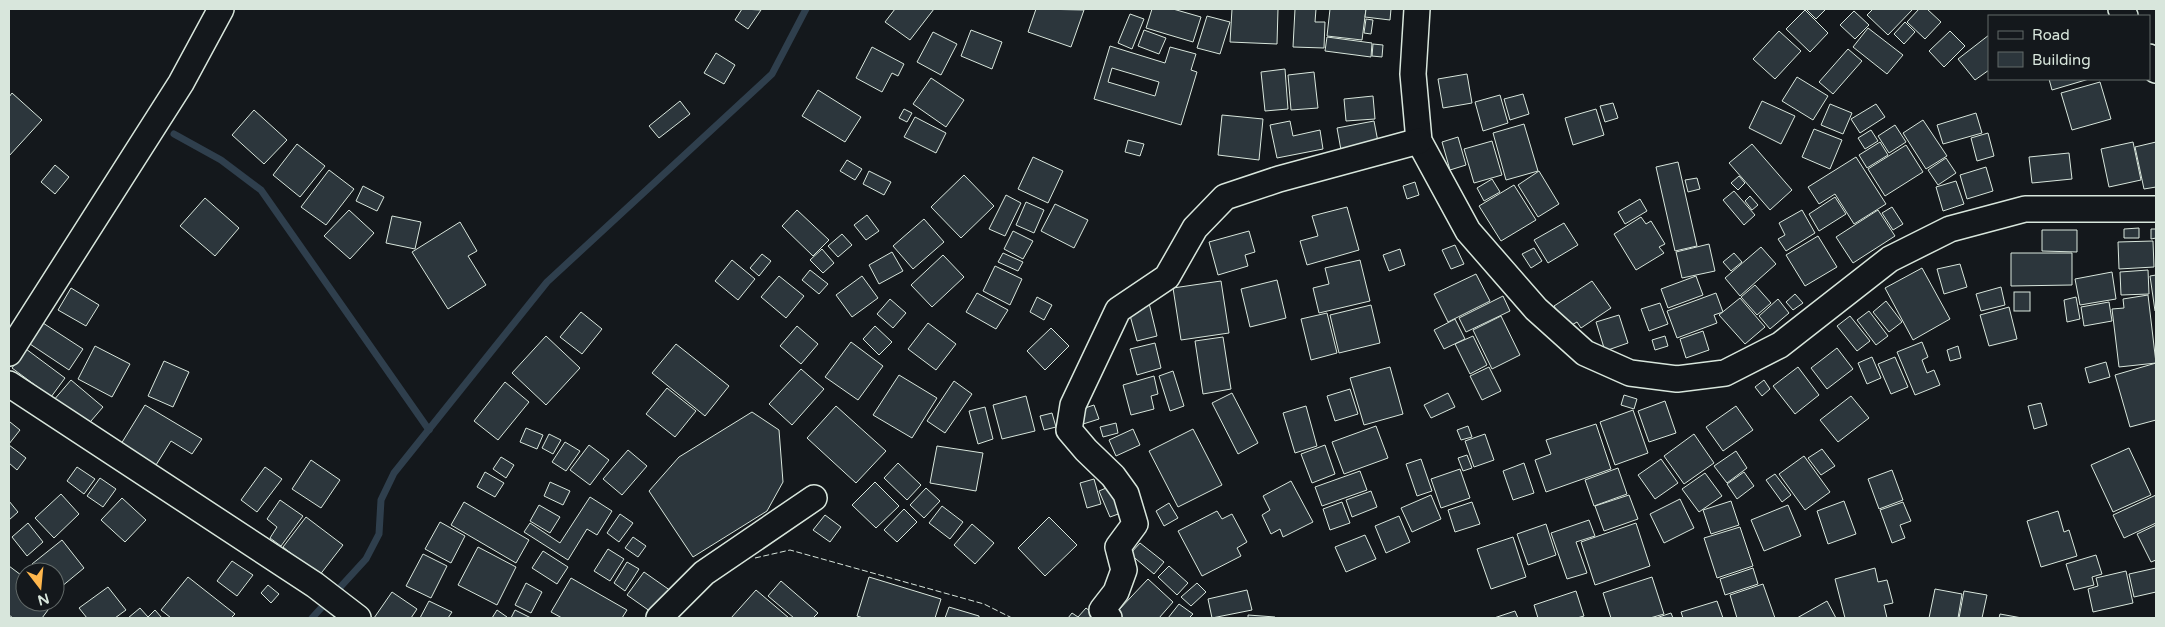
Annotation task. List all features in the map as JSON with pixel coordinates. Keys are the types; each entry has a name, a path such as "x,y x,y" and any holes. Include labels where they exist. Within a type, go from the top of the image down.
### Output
{"street":[{"path":"9,353 181,83 221,9"},
{"path":"1417,9 1413,74 1419,141 1468,231 1536,309 1586,353 1630,373 1677,380 1725,373 1780,346 1890,259 1950,229 2025,209 2156,209"},
{"path":"2150,59 2156,70"},
{"path":"1109,618 1102,610 1116,592 1124,570 1118,547 1135,524 1126,494 1113,476 1086,450 1069,430 1073,405 1118,310 1167,277 1195,228 1225,197 1279,179 1419,141"},
{"path":"9,384 315,585 353,615"},
{"path":"659,618 704,573 814,498"}],"building":[{"path":"742,9 761,10 748,29 735,20"},
{"path":"895,9 934,9 910,40 885,22"},
{"path":"1036,9 1084,10 1071,47 1028,32"},
{"path":"1152,9 1173,9 1201,17 1193,42 1146,28"},
{"path":"1232,9 1278,9 1277,44 1230,42"},
{"path":"1295,9 1316,9 1315,22 1325,22 1324,48 1293,47"},
{"path":"1330,9 1366,9 1362,40 1327,36"},
{"path":"1366,9 1391,9 1390,20 1365,17"},
{"path":"1806,9 1824,9 1825,10 1816,19"},
{"path":"1873,9 1913,9 1888,35 1867,15"},
{"path":"1919,9 1927,9 1941,22 1925,39 1907,22"},
{"path":"1805,10 1828,33 1810,52 1786,29"},
{"path":"1854,11 1869,25 1855,39 1840,25"},
{"path":"1130,14 1144,19 1132,49 1118,43"},
{"path":"1207,16 1230,22 1220,54 1197,48"},
{"path":"1366,19 1373,20 1371,34 1364,33"},
{"path":"1905,22 1915,32 1904,44 1894,34"},
{"path":"1868,28 1903,55 1887,74 1853,47"},
{"path":"971,30 1002,42 992,69 961,56"},
{"path":"1144,30 1166,38 1159,54 1138,46"},
{"path":"1779,31 1801,51 1775,79 1753,59"},
{"path":"1950,31 1965,46 1944,67 1929,51"},
{"path":"933,32 957,44 941,75 917,62"},
{"path":"1988,36 1988,71 1975,80 1958,59"},
{"path":"1327,37 1372,43 1371,57 1325,51"},
{"path":"1373,44 1383,45 1382,57 1372,56"},
{"path":"1110,46 1165,63 1170,47 1196,54 1191,70 1197,72 1181,125 1094,99","holes":["1112,68 1159,82 1155,96 1108,82"]},
{"path":"872,47 904,64 898,76 892,73 882,92 856,78"},
{"path":"1848,49 1862,61 1833,94 1819,82"},
{"path":"716,53 735,65 724,84 704,73"},
{"path":"1285,69 1288,109 1265,111 1261,72"},
{"path":"1314,72 1318,108 1291,110 1288,75"},
{"path":"1467,74 1472,103 1443,108 1438,79"},
{"path":"1797,77 1828,96 1813,120 1782,101"},
{"path":"931,78 964,100 946,127 913,104"},
{"path":"2049,80 2086,80 2052,90"},
{"path":"2100,82 2111,119 2072,130 2061,93"},
{"path":"818,90 861,117 845,142 802,116"},
{"path":"12,93 42,120 9,156 9,97"},
{"path":"1523,94 1529,114 1510,120 1504,99"},
{"path":"1500,95 1508,123 1483,131 1475,102"},
{"path":"1373,96 1375,119 1346,121 1344,99"},
{"path":"680,101 690,114 659,138 649,126"},
{"path":"1762,101 1795,116 1781,144 1749,128"},
{"path":"1613,103 1618,118 1605,122 1600,106"},
{"path":"1830,104 1852,113 1843,134 1821,125"},
{"path":"1876,104 1885,117 1860,133 1851,119"},
{"path":"904,109 912,113 907,122 899,118"},
{"path":"1596,109 1604,135 1573,145 1565,118"},
{"path":"254,110 287,140 264,164 232,135"},
{"path":"1976,113 1982,133 1943,144 1937,125"},
{"path":"1222,115 1263,119 1259,160 1218,155"},
{"path":"915,117 946,133 936,153 904,137"},
{"path":"1923,120 1947,156 1926,169 1903,133"},
{"path":"1290,121 1293,136 1320,130 1323,149 1277,158 1270,125"},
{"path":"1374,121 1378,142 1341,150 1337,128"},
{"path":"1524,124 1538,171 1506,180 1493,133"},
{"path":"1895,125 1906,142 1889,153 1878,136"},
{"path":"1814,129 1842,140 1830,169 1802,157"},
{"path":"1871,130 1878,141 1865,149 1858,138"},
{"path":"1988,133 1994,156 1977,161 1971,138"},
{"path":"1458,137 1466,165 1450,170 1442,142"},
{"path":"1128,140 1144,144 1140,156 1125,152"},
{"path":"1492,141 1502,175 1474,183 1464,149"},
{"path":"1880,142 1888,155 1867,168 1859,155"},
{"path":"2133,142 2141,180 2109,187 2101,149"},
{"path":"2156,142 2156,187 2144,189 2135,147"},
{"path":"297,144 325,166 300,197 273,175"},
{"path":"1752,144 1792,190 1770,210 1729,163"},
{"path":"1906,145 1923,172 1885,196 1868,169"},
{"path":"2069,153 2072,179 2032,183 2029,157"},
{"path":"1033,157 1063,171 1048,203 1018,189"},
{"path":"1856,157 1886,204 1854,224 1835,194 1819,204 1808,187"},
{"path":"1946,158 1956,173 1938,185 1928,170"},
{"path":"847,160 862,169 855,180 840,171"},
{"path":"1678,162 1697,246 1675,251 1656,167"},
{"path":"55,165 69,177 55,194 41,182"},
{"path":"1986,167 1993,191 1967,199 1960,175"},
{"path":"329,170 354,189 326,225 301,207"},
{"path":"869,171 891,182 884,195 863,184"},
{"path":"1539,171 1559,204 1538,217 1518,185"},
{"path":"964,175 994,206 961,238 931,207"},
{"path":"1739,176 1745,183 1738,190 1731,183"},
{"path":"1697,178 1700,189 1688,192 1685,180"},
{"path":"1492,179 1500,192 1484,201 1477,188"},
{"path":"1956,181 1964,204 1943,211 1936,187"},
{"path":"1415,182 1419,195 1407,199 1403,186"},
{"path":"1514,185 1536,220 1501,241 1479,206"},
{"path":"363,186 384,197 377,211 356,201"},
{"path":"1734,191 1755,215 1744,225 1723,200"},
{"path":"1006,195 1021,203 1005,236 989,229"},
{"path":"1750,196 1758,205 1752,210 1745,201"},
{"path":"1835,197 1846,214 1819,231 1809,214"},
{"path":"205,198 239,228 215,256 180,226"},
{"path":"1640,199 1647,211 1625,224 1618,212"},
{"path":"1026,202 1044,210 1034,233 1016,225"},
{"path":"1055,204 1088,220 1074,248 1041,231"},
{"path":"1347,207 1359,250 1307,265 1300,241 1318,236 1312,216"},
{"path":"1892,207 1903,224 1893,230 1882,213"},
{"path":"349,210 374,233 350,259 324,236"},
{"path":"797,210 829,240 813,256 782,226"},
{"path":"1802,210 1815,233 1786,251 1778,239 1785,235 1779,223"},
{"path":"1878,210 1895,236 1853,263 1836,237"},
{"path":"867,215 879,231 866,240 854,225"},
{"path":"392,216 421,222 415,249 386,243"},
{"path":"1641,217 1646,224 1651,221 1665,244 1659,247 1664,253 1636,270 1614,234"},
{"path":"924,219 944,242 913,269 893,246"},
{"path":"460,222 477,251 468,256 486,285 448,309 412,252"},
{"path":"1564,223 1578,245 1548,263 1534,240"},
{"path":"2139,228 2139,238 2124,238 2124,229"},
{"path":"2151,229 2156,229 2156,238 2151,239"},
{"path":"2042,230 2077,230 2077,252 2042,251"},
{"path":"1013,231 1033,241 1023,259 1004,249"},
{"path":"1249,231 1255,252 1245,255 1248,266 1218,275 1209,242"},
{"path":"842,234 852,245 838,257 828,246"},
{"path":"1818,236 1837,267 1805,286 1786,255"},
{"path":"2153,241 2154,267 2119,269 2118,242"},
{"path":"1709,244 1715,271 1682,278 1676,252"},
{"path":"1455,245 1464,264 1451,269 1442,250"},
{"path":"1761,247 1776,264 1740,296 1725,278"},
{"path":"1534,248 1542,261 1531,268 1522,254"},
{"path":"822,249 834,263 823,273 810,260"},
{"path":"1400,249 1405,265 1389,271 1383,255"},
{"path":"892,252 903,271 879,284 869,265"},
{"path":"1003,253 1023,262 1018,271 998,262"},
{"path":"1734,253 1742,262 1731,271 1723,262"},
{"path":"2011,253 2072,253 2072,285 2011,286"},
{"path":"762,254 771,261 759,276 750,268"},
{"path":"943,255 964,277 932,307 911,285"},
{"path":"732,260 755,279 738,300 715,281"},
{"path":"1360,260 1370,301 1319,313 1313,288 1329,284 1325,268"},
{"path":"1960,264 1967,287 1944,294 1937,269"},
{"path":"995,266 1022,279 1010,305 983,291"},
{"path":"1922,268 1950,319 1913,340 1885,288"},
{"path":"810,270 828,284 819,294 802,280"},
{"path":"2148,270 2149,294 2121,295 2120,272"},
{"path":"2112,272 2116,299 2080,305 2075,279"},
{"path":"1476,274 1490,301 1448,322 1434,294"},
{"path":"2156,275 2156,311 2155,311 2150,276"},
{"path":"779,276 804,296 786,318 761,297"},
{"path":"862,276 878,298 852,317 836,295"},
{"path":"1696,276 1703,295 1668,308 1661,289"},
{"path":"1277,280 1286,318 1250,327 1241,289"},
{"path":"1221,281 1229,333 1181,340 1173,288"},
{"path":"1592,281 1611,308 1581,328 1577,322 1568,327 1554,306"},
{"path":"1755,285 1771,303 1757,315 1741,297"},
{"path":"2001,287 2005,305 1981,311 1976,294"},
{"path":"71,288 99,305 86,326 58,310"},
{"path":"2014,292 2030,292 2030,311 2014,311"},
{"path":"977,293 1008,310 996,329 966,312"},
{"path":"1716,293 1723,312 1714,315 1717,323 1677,338 1667,311"},
{"path":"1795,294 1803,303 1793,310 1786,302"},
{"path":"2148,295 2156,363 2119,367 2112,309 2124,308 2123,299"},
{"path":"1503,296 1510,311 1466,332 1459,318"},
{"path":"1037,297 1052,305 1044,320 1030,312"},
{"path":"2076,297 2080,319 2067,322 2064,300"},
{"path":"1740,298 1765,327 1745,344 1719,315"},
{"path":"890,299 906,313 893,328 877,314"},
{"path":"1778,299 1789,313 1770,329 1759,316"},
{"path":"1886,301 1902,322 1889,332 1873,312"},
{"path":"2109,302 2112,321 2084,326 2081,307"},
{"path":"1149,303 1157,336 1137,341 1128,308"},
{"path":"1660,303 1668,324 1649,331 1641,309"},
{"path":"1371,305 1380,343 1339,353 1330,315"},
{"path":"2009,307 2017,339 1989,346 1980,315"},
{"path":"1869,311 1888,336 1876,345 1857,320"},
{"path":"581,312 602,329 582,354 560,337"},
{"path":"1327,313 1337,353 1311,360 1301,319"},
{"path":"1619,315 1628,343 1605,351 1596,322"},
{"path":"1501,316 1520,355 1492,369 1473,330"},
{"path":"1850,316 1870,341 1857,351 1837,326"},
{"path":"1455,319 1465,339 1444,349 1434,330"},
{"path":"43,323 83,349 69,370 30,344"},
{"path":"928,323 956,344 936,370 908,349"},
{"path":"797,326 818,344 801,364 780,346"},
{"path":"875,326 892,342 879,355 863,339"},
{"path":"1051,328 1069,346 1045,370 1027,351"},
{"path":"1703,331 1709,350 1686,358 1680,339"},
{"path":"546,336 580,368 546,405 512,373"},
{"path":"1473,336 1487,365 1470,374 1455,344"},
{"path":"1665,336 1668,346 1655,350 1652,340"},
{"path":"1223,337 1231,389 1203,394 1195,341"},
{"path":"851,342 883,366 858,400 825,377"},
{"path":"1922,342 1928,357 1922,360 1927,373 1934,370 1940,385 1915,395 1897,352"},
{"path":"1155,343 1161,368 1137,375 1130,349"},
{"path":"676,344 729,386 705,416 652,373"},
{"path":"95,346 130,364 112,397 78,379"},
{"path":"1958,346 1961,358 1950,361 1947,350"},
{"path":"1837,348 1853,369 1827,389 1811,368"},
{"path":"26,349 65,378 51,397 12,368"},
{"path":"1872,357 1881,378 1867,384 1858,363"},
{"path":"1895,357 1908,387 1891,394 1878,364"},
{"path":"164,361 189,372 173,407 148,396"},
{"path":"2106,362 2110,377 2089,383 2085,368"},
{"path":"2156,363 2156,420 2130,427 2115,375"},
{"path":"1390,367 1403,414 1364,425 1350,378"},
{"path":"1489,367 1501,391 1482,400 1470,376"},
{"path":"1798,367 1819,395 1795,414 1773,386"},
{"path":"801,369 824,389 792,425 769,404"},
{"path":"1173,371 1184,406 1170,411 1159,376"},
{"path":"899,375 937,398 912,438 873,415"},
{"path":"1154,376 1158,394 1151,396 1154,409 1131,415 1123,385"},
{"path":"71,380 103,407 85,428 53,401"},
{"path":"1764,380 1770,389 1762,396 1755,387"},
{"path":"954,381 972,394 945,433 927,421"},
{"path":"505,382 529,402 498,440 474,421"},
{"path":"667,388 696,411 675,437 646,414"},
{"path":"1350,389 1358,414 1335,421 1327,396"},
{"path":"1232,393 1258,443 1238,454 1212,403"},
{"path":"1448,393 1455,407 1431,418 1424,405"},
{"path":"1624,395 1637,399 1634,409 1621,405"},
{"path":"1026,396 1035,431 1002,439 993,405"},
{"path":"1851,396 1869,418 1838,442 1820,420"},
{"path":"1665,401 1676,433 1649,442 1638,411"},
{"path":"2041,403 2047,425 2034,429 2028,406"},
{"path":"145,405 202,439 192,454 171,441 156,465 121,444"},
{"path":"1094,405 1099,419 1080,425 1076,411"},
{"path":"836,406 886,451 856,483 807,438"},
{"path":"1306,406 1317,446 1295,453 1283,413"},
{"path":"1736,406 1753,430 1723,451 1706,427"},
{"path":"985,407 993,439 978,444 969,411"},
{"path":"1633,410 1648,453 1615,465 1600,422"},
{"path":"752,412 779,430 783,482 767,511 693,557 649,491 679,457"},
{"path":"1052,413 1056,427 1044,430 1040,416"},
{"path":"10,422 20,430 9,444 9,424"},
{"path":"1116,423 1118,433 1103,437 1100,427"},
{"path":"1596,424 1611,469 1546,492 1535,460 1551,454 1546,440"},
{"path":"1376,426 1388,458 1344,474 1332,442"},
{"path":"1468,426 1472,437 1461,440 1457,430"},
{"path":"526,428 543,435 537,449 520,442"},
{"path":"1133,429 1140,445 1116,456 1109,440"},
{"path":"1193,429 1222,485 1178,507 1149,451"},
{"path":"549,434 561,440 553,454 542,448"},
{"path":"1485,434 1494,460 1474,467 1465,441"},
{"path":"1694,434 1714,463 1684,484 1664,456"},
{"path":"565,442 580,451 566,471 552,462"},
{"path":"9,445 26,458 17,470 9,463"},
{"path":"589,445 609,460 590,485 570,470"},
{"path":"1325,445 1335,474 1312,483 1301,454"},
{"path":"937,446 983,453 976,491 930,483"},
{"path":"2129,448 2151,495 2113,512 2091,465"},
{"path":"1822,449 1835,466 1821,475 1808,458"},
{"path":"628,450 647,466 622,495 603,479"},
{"path":"1736,451 1747,468 1727,483 1714,466"},
{"path":"1467,455 1472,468 1463,471 1458,458"},
{"path":"1804,456 1830,492 1805,510 1779,474"},
{"path":"501,457 514,465 506,478 493,469"},
{"path":"1421,459 1432,491 1417,496 1406,464"},
{"path":"1661,459 1678,483 1655,499 1638,475"},
{"path":"311,460 340,480 321,508 292,489"},
{"path":"898,463 921,485 907,500 884,478"},
{"path":"1524,463 1534,493 1513,500 1503,471"},
{"path":"77,467 95,479 84,494 67,481"},
{"path":"265,467 282,479 257,512 241,500"},
{"path":"1618,468 1627,494 1594,506 1585,480"},
{"path":"1460,469 1470,498 1441,508 1431,479"},
{"path":"1892,470 1903,500 1879,509 1868,479"},
{"path":"1360,471 1367,490 1322,506 1315,487"},
{"path":"485,472 504,483 495,497 477,487"},
{"path":"1744,472 1754,486 1737,499 1727,484"},
{"path":"1705,473 1722,496 1699,512 1682,489"},
{"path":"1775,474 1791,495 1782,502 1766,480"},
{"path":"100,478 116,489 103,507 87,496"},
{"path":"1094,479 1101,504 1087,508 1080,483"},
{"path":"1291,481 1313,522 1283,537 1280,529 1271,534 1262,515 1270,510 1263,496"},
{"path":"550,482 570,491 563,505 544,496"},
{"path":"875,482 899,506 876,528 852,505"},
{"path":"1111,486 1121,513 1110,517 1099,491"},
{"path":"926,488 940,501 924,518 910,505"},
{"path":"1371,491 1377,507 1352,517 1346,500"},
{"path":"61,494 79,514 54,538 35,518"},
{"path":"1431,495 1441,519 1412,532 1401,508"},
{"path":"1629,495 1638,519 1604,531 1595,506"},
{"path":"2156,495 2156,523 2124,538 2113,515"},
{"path":"590,497 612,511 597,535 587,529 568,560 524,532 530,523 560,543"},
{"path":"122,498 146,520 125,542 101,520"},
{"path":"1680,499 1694,528 1664,543 1650,514"},
{"path":"280,500 303,516 281,546 270,538 277,527 267,519"},
{"path":"9,501 18,512 9,520"},
{"path":"1731,501 1739,525 1711,534 1703,510"},
{"path":"1844,501 1856,534 1828,544 1817,511"},
{"path":"464,502 529,540 516,563 451,525"},
{"path":"1342,502 1350,523 1330,530 1323,509"},
{"path":"1472,502 1480,524 1455,532 1448,510"},
{"path":"1903,502 1911,521 1900,525 1905,538 1892,543 1880,510"},
{"path":"1169,503 1178,518 1164,526 1156,511"},
{"path":"539,505 560,517 550,533 530,521"},
{"path":"1788,505 1801,536 1764,551 1751,520"},
{"path":"942,506 963,522 950,539 929,523"},
{"path":"904,509 917,522 897,542 884,530"},
{"path":"1217,511 1222,519 1232,514 1247,542 1237,548 1241,556 1202,576 1178,531"},
{"path":"2058,511 2064,532 2069,530 2077,556 2041,567 2027,521"},
{"path":"620,514 633,523 619,542 607,533"},
{"path":"825,515 841,527 830,542 813,530"},
{"path":"1399,516 1410,542 1386,553 1375,526"},
{"path":"306,517 343,545 319,576 283,547"},
{"path":"1049,517 1077,545 1045,576 1018,548"},
{"path":"1589,520 1595,536 1576,542 1587,573 1567,579 1551,533"},
{"path":"440,522 465,536 451,563 425,549"},
{"path":"28,523 43,542 27,556 12,537"},
{"path":"1636,523 1650,566 1595,585 1581,542"},
{"path":"972,524 994,543 975,564 954,545"},
{"path":"1546,524 1556,555 1528,565 1517,534"},
{"path":"2156,525 2156,560 2151,562 2137,534"},
{"path":"1740,527 1753,566 1717,578 1704,538"},
{"path":"1365,535 1376,559 1346,572 1335,547"},
{"path":"633,537 646,546 638,557 625,548"},
{"path":"1513,537 1526,577 1491,589 1477,549"},
{"path":"62,540 84,568 65,584 65,562 34,562"},
{"path":"1140,543 1164,562 1154,574 1130,554"},
{"path":"478,547 516,567 497,605 458,585"},
{"path":"608,549 624,559 610,581 594,571"},
{"path":"543,551 568,567 557,584 532,568"},
{"path":"423,554 447,566 431,598 406,586"},
{"path":"2096,555 2102,574 2092,577 2094,585 2074,590 2066,564"},
{"path":"232,561 253,575 237,596 217,581"},
{"path":"627,562 639,569 625,591 614,583"},
{"path":"9,566 15,570 15,612 46,612 42,618 13,618 9,615"},
{"path":"1169,566 1188,583 1177,595 1158,577"},
{"path":"1753,568 1758,584 1725,595 1720,579"},
{"path":"1875,568 1878,582 1887,580 1893,603 1884,605 1887,618 1845,618 1835,579"},
{"path":"2156,568 2156,592 2134,597 2129,574"},
{"path":"2126,571 2133,603 2093,612 2088,589 2098,586 2096,578"},
{"path":"644,572 671,591 654,614 627,595"},
{"path":"188,577 235,614 231,618 171,618 161,610"},
{"path":"869,577 941,599 935,618 863,618 857,616"},
{"path":"1652,577 1664,614 1650,618 1611,618 1603,593"},
{"path":"571,578 627,610 622,618 562,618 551,612"},
{"path":"1148,579 1173,602 1159,618 1120,618 1115,614"},
{"path":"781,581 818,613 813,618 794,618 768,596"},
{"path":"526,583 542,592 531,613 515,605"},
{"path":"1197,583 1206,592 1191,606 1181,597"},
{"path":"1763,584 1775,618 1737,618 1730,595"},
{"path":"268,585 279,594 271,603 261,593"},
{"path":"108,587 126,610 115,618 87,618 79,608"},
{"path":"1935,589 1962,594 1958,618 1929,618"},
{"path":"756,590 789,618 731,618"},
{"path":"1247,590 1252,610 1212,618 1208,599"},
{"path":"1576,591 1584,616 1577,618 1538,618 1534,605"},
{"path":"1964,591 1987,595 1982,618 1959,618"},
{"path":"392,592 417,609 411,618 374,618"},
{"path":"429,601 452,612 448,618 420,618"},
{"path":"1717,601 1723,618 1683,618 1681,612"},
{"path":"1827,601 1836,618 1797,618"},
{"path":"1179,604 1193,614 1189,618 1168,618"},
{"path":"949,607 979,616 979,618 945,618"},
{"path":"140,608 148,617 155,610 162,618 128,618"},
{"path":"1086,608 1099,618 1068,618 1072,613 1078,617"},
{"path":"497,610 507,617 492,618"},
{"path":"515,610 531,618 511,618"},
{"path":"1515,611 1518,618 1494,618"},
{"path":"1671,613 1673,618 1656,618"},
{"path":"2000,614 2022,618 1999,618"},
{"path":"1248,615 1275,617 1275,618 1248,618"}],"waterway":[{"path":"312,618 366,559 379,534 381,500 394,473 547,282 772,74 806,9"},
{"path":"174,134 221,160 261,190 429,430"}],"fence":[{"path":"755,558 790,550 984,604 1012,618"}]}
